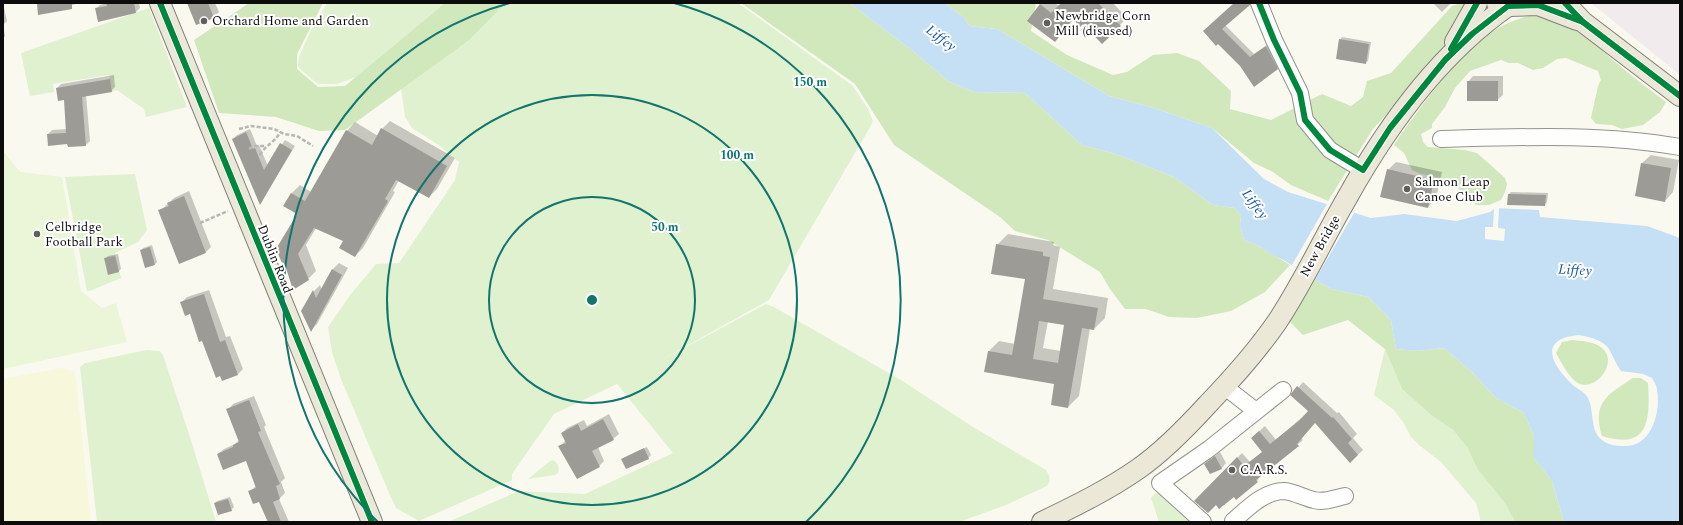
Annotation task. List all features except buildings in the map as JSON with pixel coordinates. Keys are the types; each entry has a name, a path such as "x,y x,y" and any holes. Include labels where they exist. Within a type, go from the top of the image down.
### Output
{"main road":[{"name":"Dublin Road","path":"160,3 372,522"},
{"path":"1445,60 1477,3"},
{"path":"1565,3 1583,22 1680,96"},
{"path":"1445,60 1477,29 1511,5 1538,5 1583,22"},
{"name":"New Bridge","path":"1042,522 1087,500 1139,468 1175,439 1224,386 1277,322 1363,170 1390,128 1445,60"}],"street":[{"path":"1259,3 1274,40 1300,94 1305,120 1330,150 1363,170"},
{"path":"1441,139 1567,137 1644,140 1680,146"},
{"path":"1224,386 1256,411"},
{"path":"1203,522 1160,483 1209,449 1283,390"},
{"path":"1233,522 1260,499 1283,491 1314,500 1323,501 1345,496"}],"path":[{"path":"239,129 251,126 274,129 297,136 313,146"},
{"path":"260,155 266,146 277,139 280,132"},
{"path":"250,148 254,146 266,146"},
{"path":"200,223 242,205"}],"shaded area":[{"path":"1591,3 1680,3 1680,75"}],"green space":[{"path":"249,3 323,3 297,54 297,69 318,87 345,86 445,3 506,3 468,41 345,130 319,131 276,117 219,113 194,40"},
{"path":"327,3 445,3 356,77 337,84 318,84 298,66 299,57 311,30"},
{"path":"506,3 738,3 853,86 868,109 873,121 769,300 656,363 766,304 774,307 901,380 973,427 1046,470 1050,478 1047,486 1006,505 959,522 448,522 519,491 585,494 673,453 617,384 554,414 512,474 512,480 419,521 396,508 341,379 332,352 328,327 351,294 376,264 399,263 455,180 459,162 440,146 412,128 405,117 401,88 468,41"},
{"path":"741,3 850,3 914,52 948,81 974,92 1025,93 1082,145 1116,154 1174,177 1213,205 1235,208 1241,216 1240,225 1244,240 1261,247 1290,265 1265,292 1231,311 1197,318 1169,317 1146,309 1125,309 1110,289 1100,272 1048,240 1015,231 1000,217 894,145 855,84"},
{"path":"944,3 1036,3 1031,31 1067,55 1113,75 1127,72 1153,55 1177,53 1199,61 1231,91 1230,109 1271,120 1322,94 1351,106 1363,97 1367,81 1391,73 1452,6 1461,3 1471,3 1449,40 1426,72 1373,129 1328,201 1291,185 1273,172 1254,163 1212,128 1154,108 1109,96 997,29 969,26 965,18"},
{"path":"149,8 187,107 146,117 144,109 117,90 112,92 109,75 53,84 54,92 30,96 21,53"},
{"path":"1534,15 1547,16 1559,20 1581,33 1666,102 1660,112 1643,125 1622,129 1612,125 1596,124 1591,118 1601,80 1598,71 1566,58 1557,59 1543,68 1533,70 1518,63 1509,63 1501,60 1470,71 1455,88 1445,107 1432,124 1432,128 1421,134 1423,142 1428,147 1465,150 1477,153 1505,178 1507,184 1501,200 1489,205 1476,205 1449,180 1421,174 1412,170 1404,153 1394,145 1446,74 1471,48 1485,36 1500,27 1516,20"},
{"name":"Celbridge Football Park","path":"3,151 20,172 62,177 81,291 102,308 116,303 127,342 3,369"},
{"path":"135,174 147,230 138,242 115,253 121,278 87,291 65,177"},
{"path":"1315,280 1332,289 1368,297 1391,320 1396,349 1418,351 1444,348 1472,372 1496,398 1524,413 1534,436 1534,458 1552,481 1564,522 1515,522 1505,503 1478,470 1467,447 1453,430 1431,415 1402,389 1385,349 1348,320 1303,335 1290,322"},
{"path":"1572,340 1593,343 1605,352 1608,359 1607,366 1599,379 1585,385 1575,381 1566,370 1556,353 1562,342"},
{"path":"1385,349 1402,389 1431,415 1453,430 1467,447 1478,470 1505,503 1515,522 1481,522 1476,503 1441,462 1411,437 1403,422 1394,410 1374,395"},
{"path":"146,350 160,351 163,355 216,522 97,522 80,367 85,363"},
{"path":"61,368 74,371 76,379 91,522 3,522 3,379"},
{"path":"1633,378 1641,378 1648,383 1648,409 1644,429 1638,435 1630,439 1618,440 1602,436 1599,424 1599,415 1604,401 1616,389"},
{"path":"553,460 558,466 558,473 555,475 528,479 550,461"},
{"path":"1155,493 1163,494 1195,522 1159,522 1151,498"}],"water":[{"name":"Liffey","path":"850,3 944,3 965,18 969,26 997,29 1109,96 1154,108 1212,128 1264,179 1288,192 1371,218 1404,214 1457,221 1490,212 1495,208 1539,210 1540,217 1647,226 1680,238 1680,522 1564,522 1552,481 1534,458 1534,436 1524,413 1496,398 1472,372 1444,348 1418,351 1396,349 1391,320 1368,297 1332,289 1261,247 1244,240 1240,225 1241,216 1235,208 1213,205 1174,177 1116,154 1082,145 1025,93 974,92 948,81 914,52","holes":["1579,335 1601,342 1608,347 1621,371 1643,374 1652,378 1657,388 1657,409 1652,427 1641,441 1633,445 1620,446 1604,442 1595,430 1591,406 1586,395 1574,386 1559,369 1552,355 1553,348 1556,343 1564,338"]}],"pier":[{"path":"1327,204 1354,213 1315,280 1292,265"},
{"path":"1494,208 1499,208 1498,228 1505,229 1504,241 1485,239 1485,227 1493,227"}],"cycle path":[{"path":"160,3 372,522"},
{"path":"1259,3 1274,40 1300,93 1305,120 1330,150 1363,170 1390,128 1445,60 1472,34 1508,6 1538,5 1583,22"},
{"path":"1451,49 1477,3"},
{"path":"1565,3 1583,22 1680,96"}],"place":[{"name":"Orchard Home and Garden","path":"204,21"},
{"name":"Newbridge Corn Mill (disused)","path":"1047,23"},
{"name":"Salmon Leap Canoe Club","path":"1407,189"},
{"name":"Celbridge Football Park","path":"37,234"},
{"name":"C.A.R.S.","path":"1232,470"}]}
